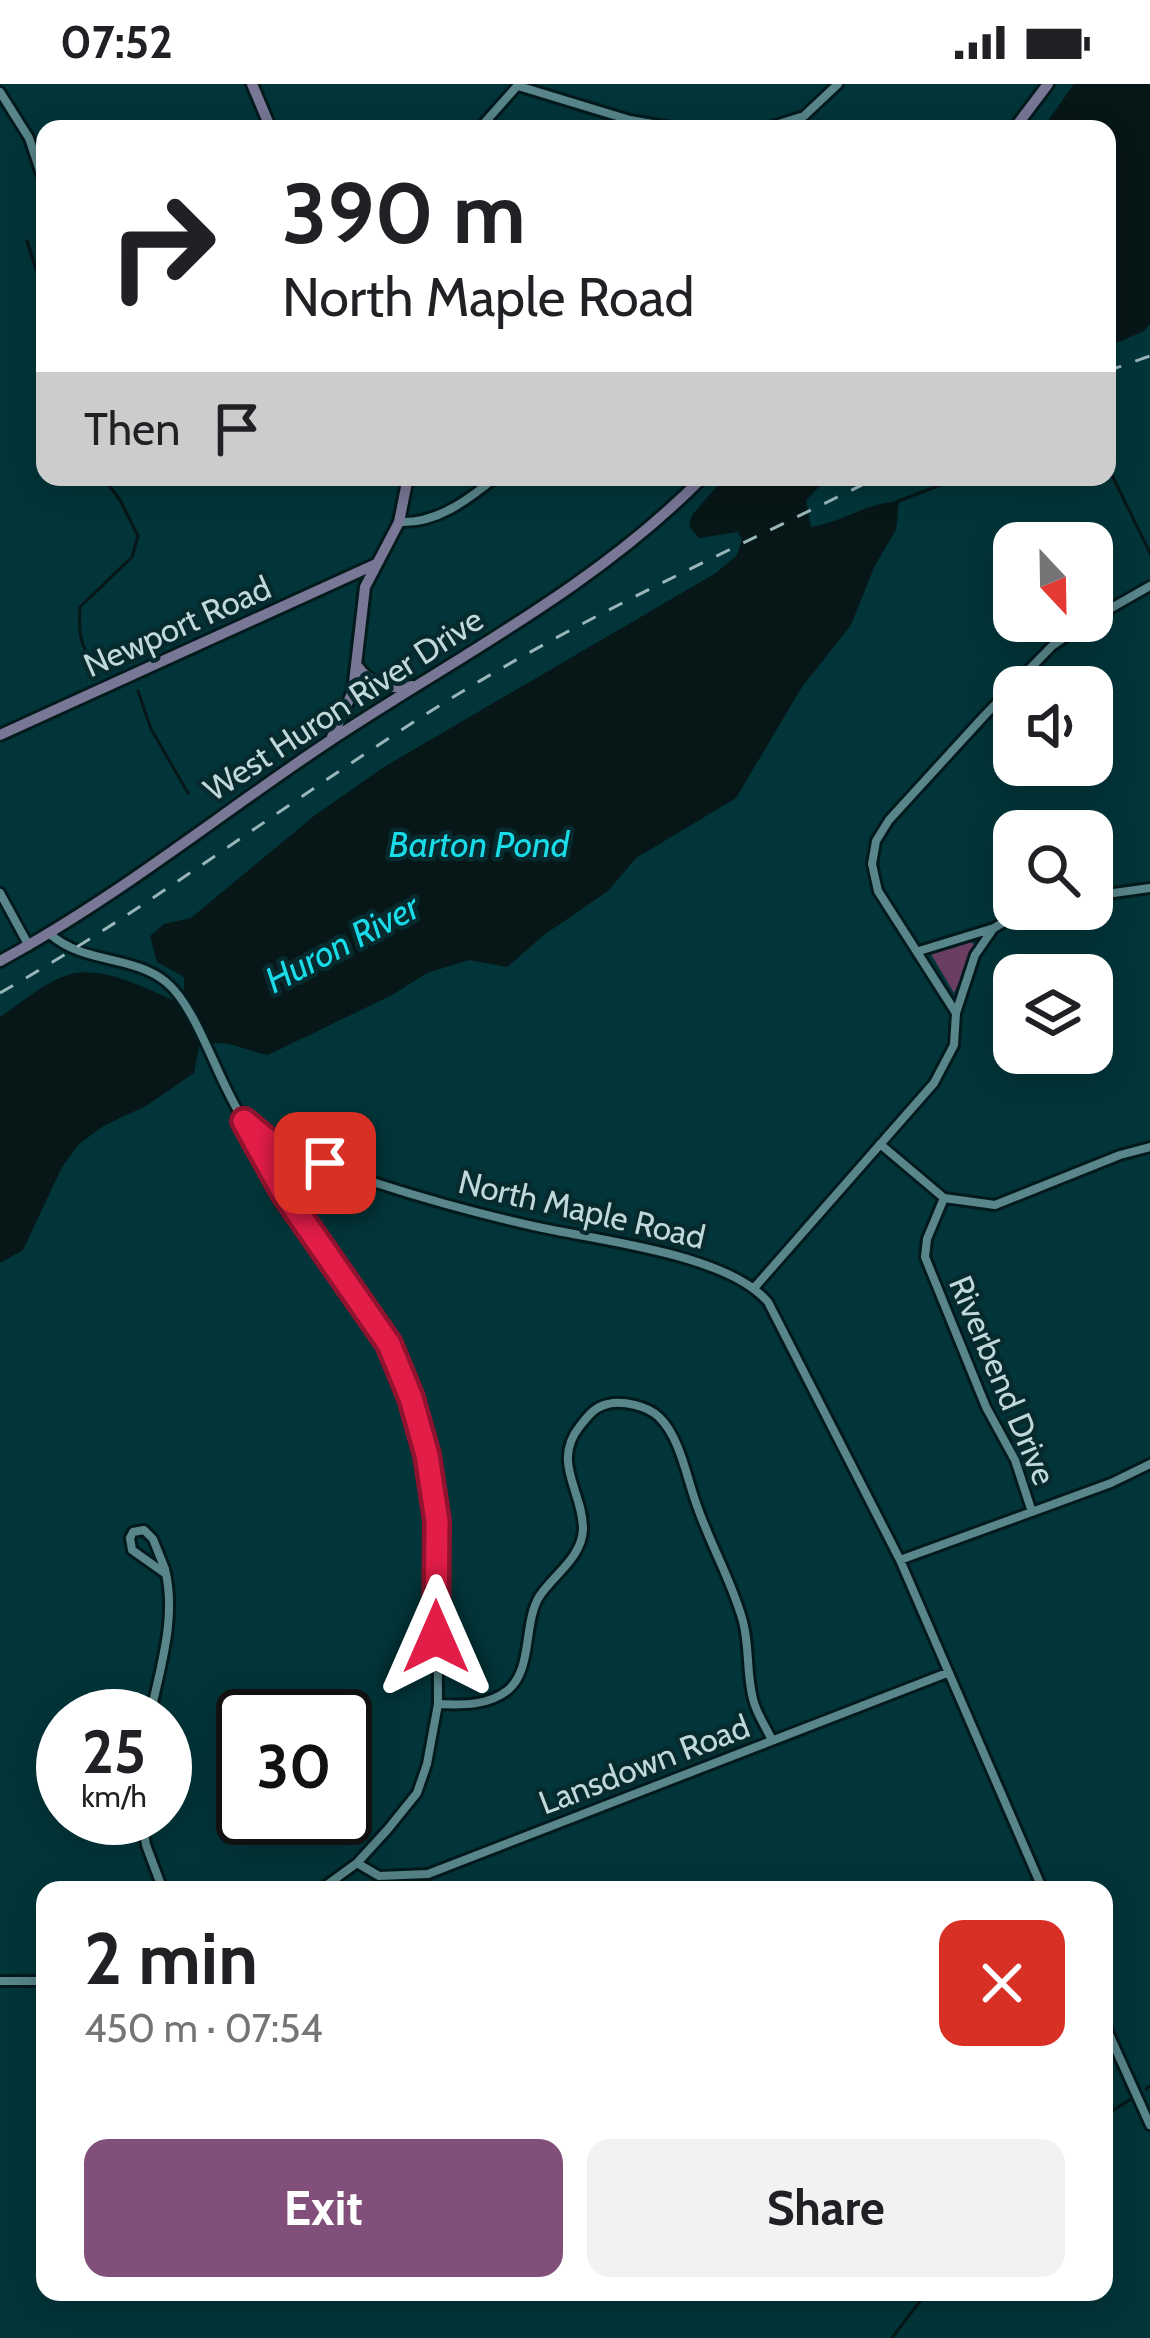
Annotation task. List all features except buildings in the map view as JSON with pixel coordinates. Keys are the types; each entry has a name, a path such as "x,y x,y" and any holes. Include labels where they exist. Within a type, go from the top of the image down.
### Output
{"street":[{"path":"252,84 268,120"},
{"path":"792,120 813,110 838,84"},
{"path":"1021,120 1048,84"},
{"path":"487,120 518,85 630,120"},
{"path":"0,92 29,138 36,159"},
{"path":"330,740 346,713 358,667 364,587 399,522 406,486"},
{"path":"399,522 438,516 483,486"},
{"name":"West Huron River Drive","path":"0,961 50,934 330,740 422,685 621,552 693,486"},
{"name":"Newport Road","path":"0,736 376,564"},
{"path":"1113,607 1150,586"},
{"path":"956,1012 878,891 872,864 876,842 889,820 1058,642"},
{"path":"358,667 376,684 399,689 422,685"},
{"path":"1113,893 1150,888"},
{"path":"0,892 28,946"},
{"path":"919,951 993,928"},
{"path":"993,929 975,955 956,1012 954,1045 946,1067 755,1287 768,1302 901,1560 1039,1881"},
{"path":"50,934 89,956 157,976 178,994 284,1193 389,1344 411,1398 427,1455 437,1521 438,1704 417,1792 357,1863 332,1881"},
{"name":"North Maple Road","path":"244,1121 284,1147 416,1196 701,1262 755,1287"},
{"path":"880,1144 944,1198 994,1205 1120,1154 1150,1147"},
{"name":"Riverbend Drive","path":"944,1198 927,1239 925,1257 986,1407 1016,1460 1032,1512"},
{"path":"438,1704 486,1702 516,1682 540,1596 578,1550 583,1532 566,1466 574,1433 591,1412 610,1403 624,1403 659,1417 675,1442 700,1516 733,1589 744,1624 753,1701 772,1740"},
{"name":"Riverbend Drive","path":"901,1560 1150,1464"},
{"path":"155,1689 170,1603 166,1574 149,1532 133,1532 132,1550 166,1574"},
{"name":"Lansdown Road","path":"357,1863 379,1876 428,1874 947,1672"},
{"path":"146,1845 160,1881"},
{"path":"0,1981 36,1981"},
{"path":"1113,2043 1150,2126"}],"shaded area":[{"path":"971,942 976,946 954,993 931,954"}],"water":[{"path":"1074,84 1150,84 1150,324 1116,343 1116,120 1048,120"},
{"name":"Barton Pond","path":"717,486 820,486 806,500 811,527 899,501 896,530 875,565 851,625 802,687 736,798 636,858 608,891 507,967 469,960 427,973 268,1055 225,1044 199,1047 194,1073 79,1144 62,1167 23,1250 0,1263 0,1017 48,984 78,973 121,979 175,1001 184,996 184,977 157,962 150,936 164,924 191,918 314,816 384,767 716,573 737,555 742,540 738,532 699,538 689,526 692,515"}],"waterway":[{"path":"27,241 36,269"},
{"path":"1116,483 1150,553"},
{"path":"106,673 83,644 80,607 132,557 138,536 110,486"},
{"path":"896,502 938,486"},
{"path":"138,691 151,729 188,793"},
{"path":"1146,2089 1150,2086"},
{"path":"1113,2110 1131,2099"},
{"path":"892,2338 920,2301"}],"railway":[{"path":"1116,368 1150,356"},
{"path":"0,993 495,672 657,585 860,486"}],"route":[{"path":"325,1163 268,1141 244,1121 284,1193 389,1344 411,1398 427,1455 437,1521 436,1637"}],"water label":[{"name":"Huron River","path":"342,943"}]}
